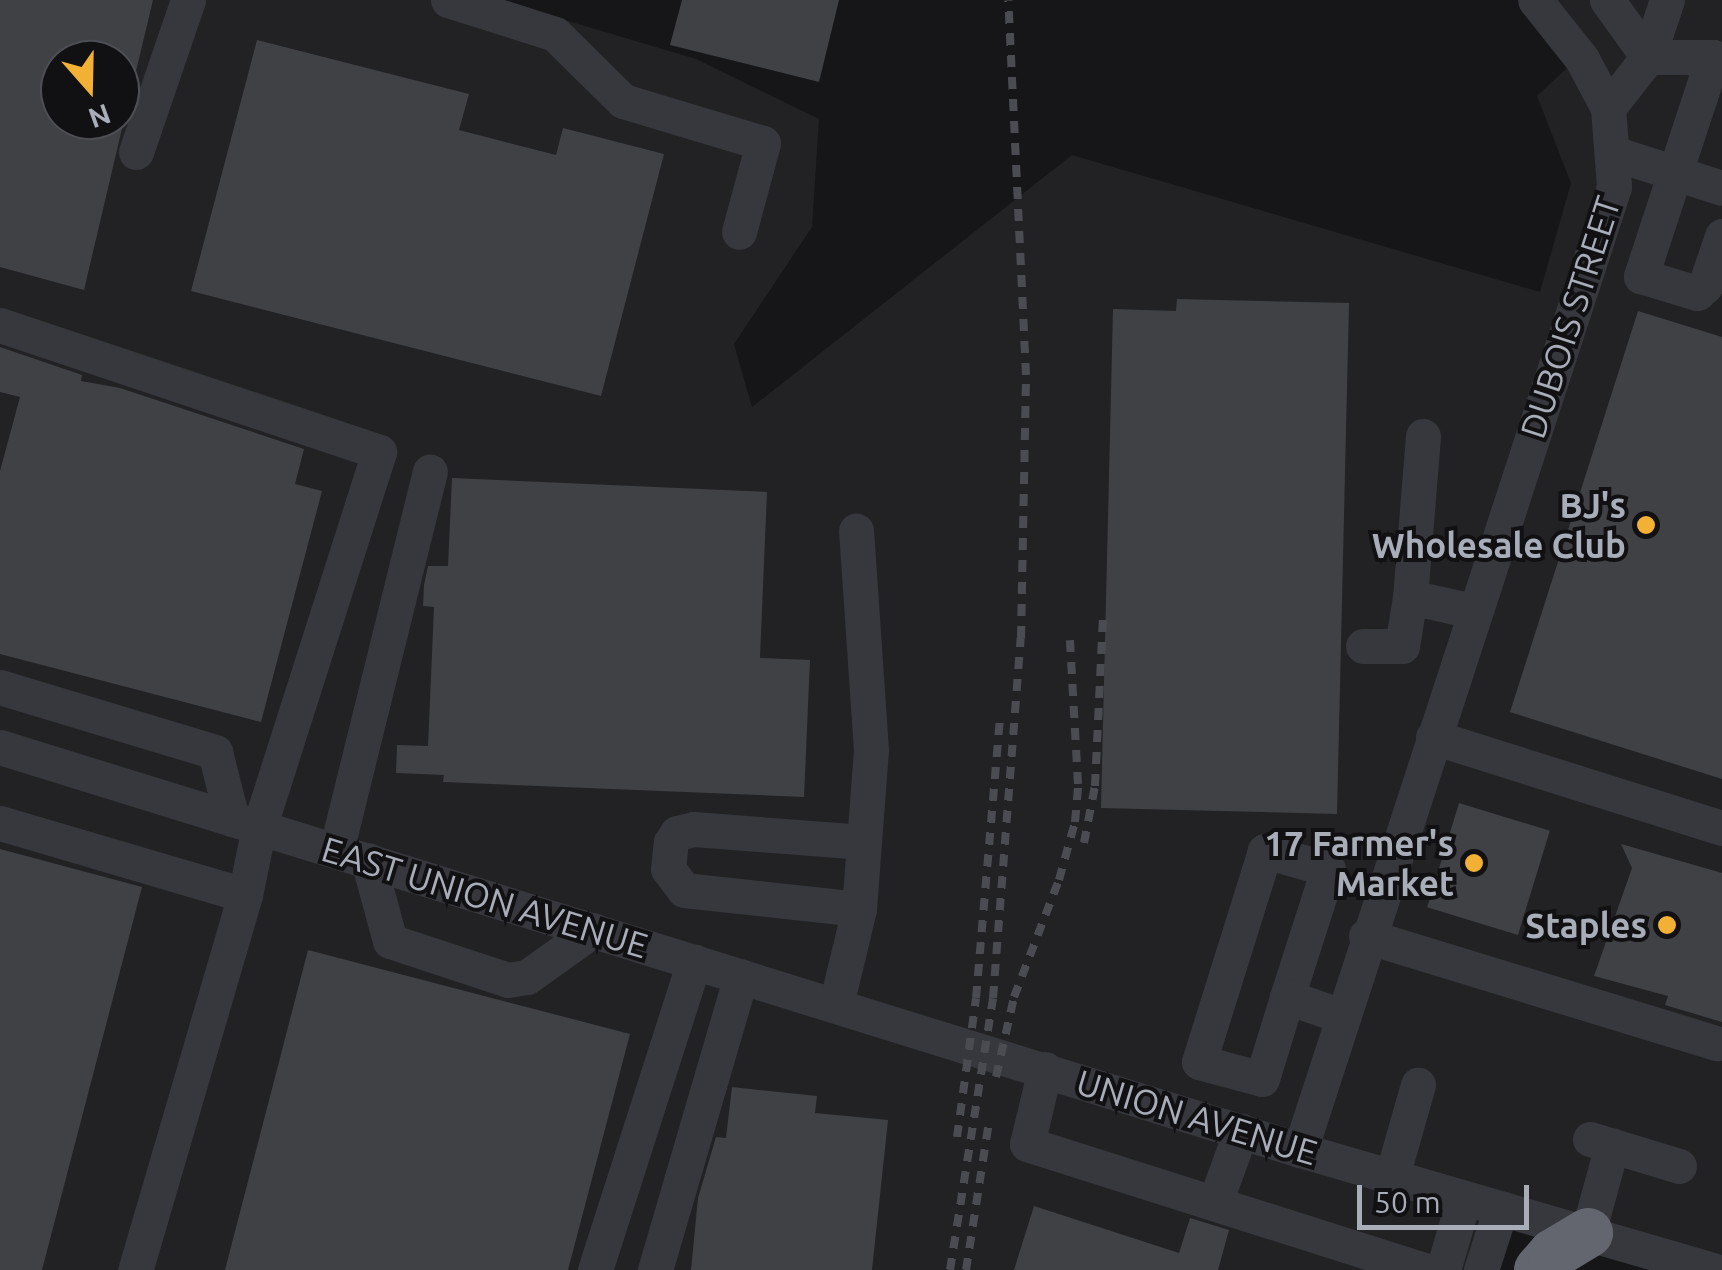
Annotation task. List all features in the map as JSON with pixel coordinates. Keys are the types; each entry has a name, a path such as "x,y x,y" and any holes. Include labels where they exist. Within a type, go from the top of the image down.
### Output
{"highway":[{"path":"1538,1270 1552,1254 1588,1234"}],"street":[{"path":"136,152 188,0"},
{"path":"448,0 500,8 555,34 623,102 763,142 739,232"},
{"path":"1535,0 1582,59 1608,108 1648,58 1667,0"},
{"path":"1606,0 1648,58"},
{"path":"1641,276 1717,58 1648,58"},
{"name":"DUBOIS STREET","path":"1300,1150 1366,936 1614,187 1608,108"},
{"path":"1613,153 1722,188"},
{"path":"1590,259 1697,293 1706,286 1722,236"},
{"path":"0,325 380,452 246,823 244,894 135,1270"},
{"path":"1363,646 1402,646 1424,436"},
{"path":"430,471 352,856 390,941 470,968 520,980 592,930"},
{"path":"836,1005 859,909 871,750 856,531"},
{"path":"1410,597 1473,611"},
{"path":"0,687 215,752 246,823"},
{"path":"1433,737 1722,828"},
{"name":"EAST UNION AVENUE","path":"0,747 970,1046"},
{"path":"0,823 244,894"},
{"path":"859,909 684,890 668,868 671,842 677,832 694,829 864,842"},
{"path":"1265,851 1328,870 1287,996 1262,1078 1200,1062 1265,851"},
{"path":"1366,936 1717,1043"},
{"path":"595,1270 694,961"},
{"path":"655,1270 740,976"},
{"path":"1287,996 1342,1016"},
{"name":"UNION AVENUE","path":"970,1046 1300,1150 1714,1270"},
{"path":"1045,1070 1026,1144 1424,1270"},
{"path":"1392,1176 1418,1085"},
{"path":"1216,1202 1240,1131"},
{"path":"1588,1234 1601,1142 1679,1166"},
{"path":"1443,1270 1464,1198"},
{"path":"1481,1270 1501,1208"}],"shaded area":[{"path":"0,0 498,0 696,59 819,119 812,227 734,344 752,407 1072,155 1540,292 1571,183 1537,96 1585,51 1545,0 1722,0 1722,1270 1511,1220 1497,1270 0,1270"}],"building":[{"path":"0,0 153,0 140,54 140,40 40,40 40,140 119,140 84,290 0,267"},
{"path":"682,0 839,0 819,82 670,45"},
{"path":"257,40 469,94 459,130 556,155 563,128 664,154 601,396 191,291"},
{"path":"1177,299 1349,303 1337,814 1101,808 1113,309 1176,311"},
{"name":"BJ's Wholesale Club","path":"1638,311 1722,337 1722,779 1510,712"},
{"path":"0,347 82,375 81,381 120,388 304,449 295,484 322,491 261,722 0,654 0,471 20,397 0,392"},
{"path":"452,478 767,492 760,658 810,660 804,797 443,782 444,775 396,773 397,745 428,746 434,607 423,606 424,585 428,566 448,566"},
{"path":"1459,803 1550,831 1518,935 1427,907"},
{"name":"Staples","path":"1621,844 1722,873 1722,1022 1665,1005 1668,996 1594,976 1632,868"},
{"path":"0,849 142,887 42,1270 0,1270"},
{"path":"308,950 630,1034 568,1270 225,1270"},
{"path":"732,1087 817,1096 815,1113 888,1120 872,1270 691,1270 698,1198 716,1137 726,1138"},
{"path":"1034,1206 1179,1253 1190,1218 1229,1230 1218,1270 1014,1270"}],"railway":[{"path":"950,1270 993,998 1021,638 1026,375 1008,0"},
{"path":"1084,843 1095,786 1103,619"},
{"path":"996,1077 1014,997 1059,880 1075,822 1078,784 1070,640"},
{"path":"957,1137 976,998 1000,719"},
{"path":"966,1270 989,1122"}],"place":[{"name":"BJ's Wholesale Club","path":"1646,525"},
{"name":"17 Farmer's Market","path":"1474,863"},
{"name":"Staples","path":"1667,925"}]}
